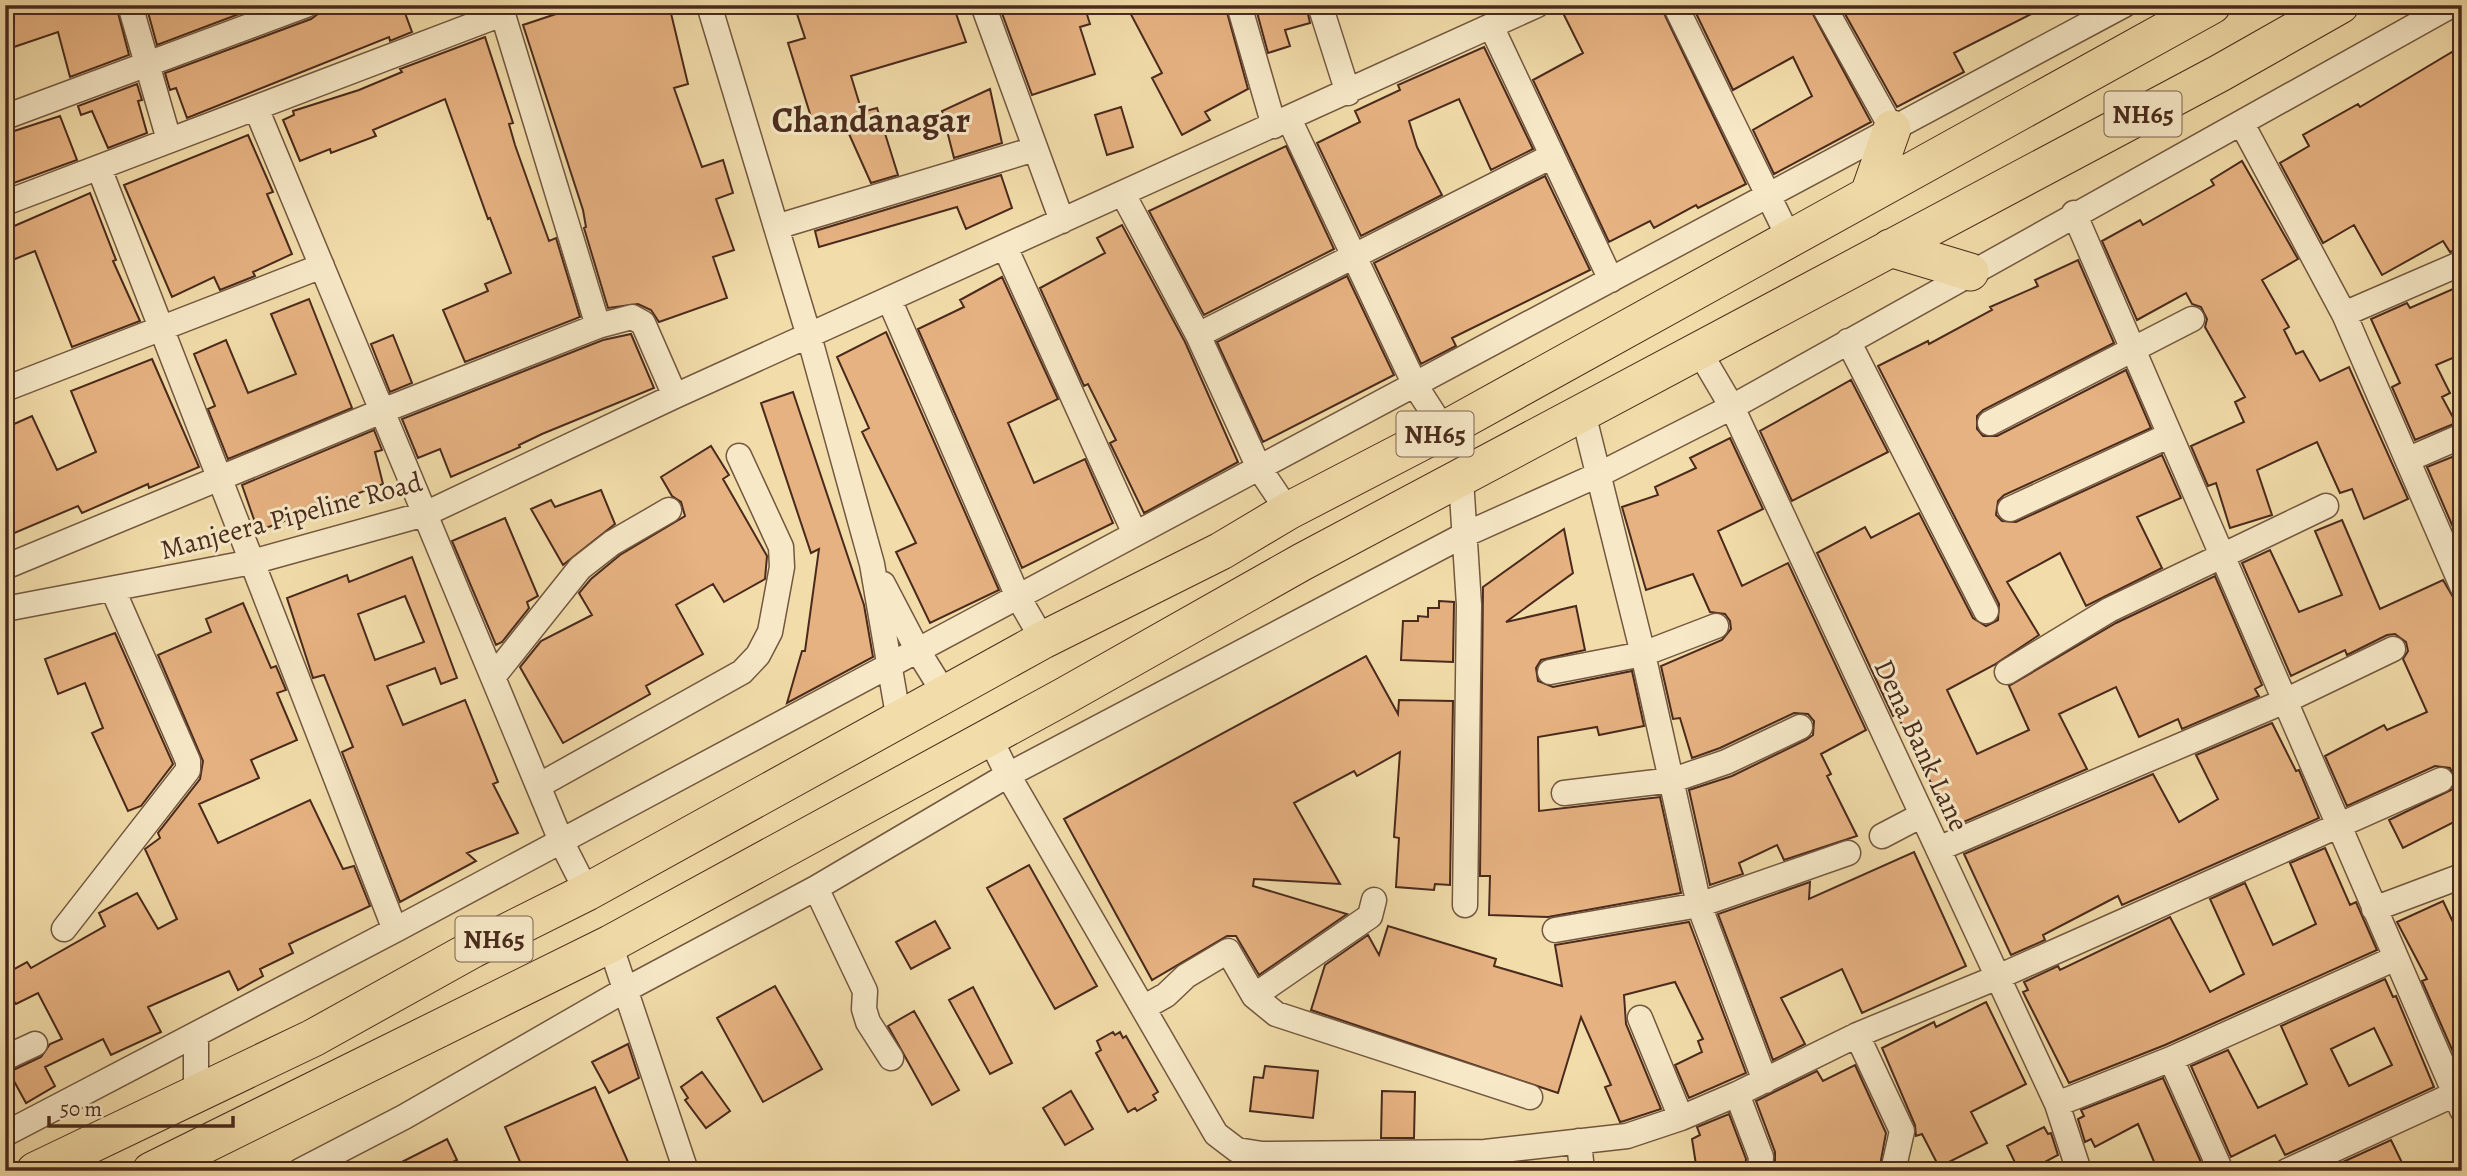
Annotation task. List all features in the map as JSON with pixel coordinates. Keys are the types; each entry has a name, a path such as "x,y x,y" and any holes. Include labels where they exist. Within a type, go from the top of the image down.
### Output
{"highway":[{"name":"NH65","path":"35,1171 196,1095 587,892 1043,640 1221,551 1288,511 1444,430 2211,5"},
{"name":"NH65","path":"151,1171 610,944 1242,596 1943,218 2196,86 2340,5"},
{"path":"1869,194 1892,130"},
{"path":"1890,248 1970,272"},
{"path":"1221,551 1242,596"},
{"path":"344,1020 363,1066"}],"street":[{"path":"130,5 169,140"},
{"path":"5,117 306,5"},
{"path":"709,5 809,336 872,564 899,721"},
{"path":"984,5 1062,221"},
{"path":"1239,5 1281,122 1353,255 1415,385 1444,430"},
{"path":"1320,5 1348,93"},
{"name":"Manjeera Pipeline Road","path":"5,609 252,562 425,514 675,396 1492,28 1537,5"},
{"path":"1675,5 1789,239"},
{"path":"1823,5 1892,130"},
{"path":"5,1134 395,930 2124,5"},
{"path":"300,1171 404,1117 625,990 816,888 1008,775 1464,535 1600,474 1732,407 2074,213 2242,124 2452,5"},
{"path":"5,203 256,108 501,10 598,326"},
{"path":"1492,28 1611,280"},
{"path":"256,108 561,841 587,892"},
{"path":"2242,124 2344,314 2462,586"},
{"path":"776,227 1035,149"},
{"path":"1198,335 1552,156"},
{"path":"99,168 395,930"},
{"path":"1123,194 1198,335 1259,468 1288,511"},
{"path":"2074,213 2374,909 2456,1086 2287,1171"},
{"path":"1005,247 1135,534"},
{"path":"2344,314 2462,263"},
{"path":"5,389 322,266"},
{"path":"889,299 1018,597 1043,640"},
{"path":"5,568 382,411 598,326 632,317 643,323 675,396"},
{"path":"1990,423 2192,319"},
{"path":"1848,341 1986,611"},
{"name":"Dena Bank Lane","path":"1699,351 1732,407 2057,1104 2079,1171"},
{"path":"1583,413 1673,780 1699,905 1765,1081"},
{"path":"2010,509 2170,435"},
{"path":"2409,459 2462,436"},
{"path":"538,786 742,673 758,655 770,632 782,567 781,547 739,456"},
{"path":"1461,479 1469,605 1465,905"},
{"path":"2007,672 2109,610 2326,506"},
{"path":"493,677 580,568 612,543 669,510"},
{"path":"872,564 918,651 946,696"},
{"path":"64,929 188,771 188,761 113,590"},
{"path":"1550,672 1643,654 1716,626"},
{"path":"1938,849 2285,701 2393,649"},
{"path":"1564,793 1673,780 1726,762 1800,727"},
{"path":"989,736 1008,775 1216,1134 1237,1150 1354,1163 1486,1161 1579,1141 1627,1136 1681,1118 1765,1081 1857,1035 1997,977 2441,780"},
{"path":"1882,836 1922,815"},
{"path":"1555,930 1619,922 1699,905 1848,853"},
{"path":"2374,909 2462,876"},
{"path":"816,888 865,991 864,1009 868,1022 891,1058"},
{"path":"1254,996 1370,916 1374,900"},
{"path":"610,944 686,1171"},
{"path":"1143,1008 1166,995 1186,976 1228,951 1254,996 1276,1014 1530,1097"},
{"path":"2057,1104 2172,1059 2396,958"},
{"path":"1640,1018 1681,1118"},
{"path":"196,1035 196,1095"},
{"path":"1857,1035 1902,1131 1893,1171"},
{"path":"5,1058 35,1044"},
{"path":"2172,1059 2221,1171"},
{"path":"1737,1094 1760,1157 1760,1171"},
{"path":"1579,1141 1582,1171"}],"building":[{"path":"5,5 116,5 129,55 70,77 58,32 5,50"},
{"path":"146,5 263,5 157,45"},
{"path":"321,5 402,5 412,32 390,41 389,37 187,118 176,88 170,90 165,73 311,19 318,14"},
{"path":"583,5 669,5 688,84 674,88 702,167 723,160 733,193 716,199 734,250 713,257 727,298 659,322 651,310 638,304 608,308 584,228 583,210 523,25"},
{"path":"794,5 953,5 966,42 851,76 862,112 877,108 898,175 871,183 845,125 816,133 788,43 805,38"},
{"path":"999,5 1084,5 1090,24 1080,27 1095,74 1032,95"},
{"path":"1126,5 1225,5 1248,89 1205,112 1210,120 1182,135 1152,78 1162,73"},
{"path":"1255,5 1306,5 1310,23 1285,30 1290,46 1268,53"},
{"path":"1559,5 1660,5 1746,184 1698,208 1696,205 1654,228 1650,221 1609,242 1533,80 1583,53"},
{"path":"1692,5 1808,5 1871,122 1774,174 1753,130 1812,96 1793,57 1733,90"},
{"path":"1840,5 2049,5 1954,53 1964,72 1897,107"},
{"path":"485,37 513,123 509,124 515,145 549,241 556,238 580,317 465,362 443,310 488,291 485,284 511,273 490,218 488,219 445,99 373,130 376,136 300,161 283,120 294,115 293,111 359,90 402,72 400,69"},
{"path":"2462,46 2462,248 2450,252 2443,241 2382,275 2354,225 2323,243 2280,163 2309,146 2303,135 2358,104 2360,107"},
{"path":"1484,47 1533,149 1491,170 1459,99 1409,121 1417,147 1442,195 1361,236 1317,143 1360,122 1355,111 1400,90 1398,85"},
{"path":"137,84 142,100 138,101 147,133 108,148 92,111 81,115 78,106"},
{"path":"990,89 1002,143 954,158 942,111"},
{"path":"1121,107 1133,147 1107,155 1095,115"},
{"path":"60,116 77,160 11,184 5,165 5,134"},
{"path":"248,135 273,192 267,194 292,254 253,272 255,276 220,290 214,277 172,297 124,185"},
{"path":"1286,146 1334,249 1204,315 1149,211"},
{"path":"2242,161 2298,259 2262,280 2289,327 2284,330 2296,354 2303,351 2320,381 2349,367 2408,499 2364,519 2352,489 2340,493 2317,442 2257,470 2272,515 2230,528 2216,483 2208,486 2191,446 2244,422 2235,402 2245,397 2205,327 2207,319 2201,307 2192,304 2186,293 2137,320 2102,241 2140,220 2143,225 2214,185 2211,180"},
{"path":"1001,175 1012,208 966,229 957,207 819,247 815,231"},
{"path":"1545,176 1590,270 1452,338 1456,346 1421,364 1374,263"},
{"path":"90,193 116,260 113,261 140,321 72,347 35,251 5,263 5,230"},
{"path":"1122,225 1185,342 1238,462 1144,513 1110,443 1116,440 1088,384 1084,386 1040,288 1105,253 1097,238"},
{"path":"2078,260 2114,343 1983,410 1977,416 1977,429 1983,436 1997,436 2126,370 2151,428 2004,495 1998,501 1996,515 2002,521 2016,522 2162,455 2181,498 2137,517 2162,568 2086,606 2060,553 2007,582 2039,635 1994,665 1947,690 1977,754 2029,730 2009,686 2116,623 2215,576 2262,685 2255,689 2259,696 2182,729 2178,719 2139,737 2116,687 2059,714 2087,769 1952,827 1907,733 1896,714 1893,716 1817,553 1865,527 1871,538 1919,513 1973,618 1986,626 1998,620 1999,604 1878,366 1928,341 1929,344 1992,310 1990,307 2038,286 2035,280"},
{"path":"1347,276 1394,375 1263,442 1217,342"},
{"path":"1002,277 1058,399 1008,423 1034,483 1085,459 1113,523 1022,568 918,329 964,307 960,300"},
{"path":"2462,285 2462,354 2436,365 2450,393 2442,397 2456,423 2415,440 2392,387 2400,383 2371,319 2407,303 2410,308"},
{"path":"309,299 352,408 228,459 208,409 215,406 194,354 226,340 248,393 296,374 271,314"},
{"path":"886,332 999,590 930,623 896,552 916,543 862,432 869,428 837,357"},
{"path":"631,334 654,388 542,434 519,445 520,447 451,477 440,449 418,458 402,419 603,340"},
{"path":"393,335 412,383 390,392 371,344"},
{"path":"152,359 199,467 149,488 148,484 82,513 78,506 5,537 5,428 32,416 57,470 96,452 71,391"},
{"path":"1851,380 1888,452 1792,501 1760,431"},
{"path":"793,392 864,605 873,657 787,703 802,651 805,651 819,549 811,553 761,403"},
{"path":"374,430 382,450 375,452 383,484 258,531 242,485"},
{"path":"1730,438 1763,509 1718,531 1742,586 1788,563 1866,730 1821,754 1831,774 1827,776 1857,836 1784,860 1777,845 1739,863 1743,874 1710,885 1689,790 1732,776 1806,740 1813,735 1814,721 1808,714 1794,713 1720,748 1692,758 1680,718 1673,719 1661,666 1722,640 1731,629 1730,621 1725,614 1710,612 1693,574 1646,590 1622,507 1658,495 1655,487 1696,468 1690,458"},
{"path":"711,446 729,475 723,479 767,556 765,579 724,602 713,584 676,605 703,654 646,686 650,694 563,743 520,667 541,641 592,615 579,593 591,579 620,555 685,516 681,502 672,496 661,477"},
{"path":"2462,453 2462,548 2427,467"},
{"path":"601,490 615,524 563,565 531,509 551,500 555,507"},
{"path":"505,518 538,596 527,602 529,608 502,642 496,645 452,541"},
{"path":"2342,520 2380,609 2443,580 2453,597 2462,601 2462,818 2403,848 2389,820 2453,789 2456,781 2450,768 2435,766 2347,806 2325,756 2384,725 2387,730 2427,712 2403,659 2408,651 2406,642 2395,634 2387,635 2347,655 2345,650 2291,676 2242,563 2270,550 2299,612 2342,595 2315,531"},
{"path":"1564,529 1573,573 1506,622 1576,606 1585,650 1541,660 1536,668 1538,681 1553,687 1632,671 1644,726 1599,735 1597,727 1538,737 1539,811 1660,797 1681,893 1548,917 1489,915 1490,876 1480,876 1483,587"},
{"path":"412,557 457,678 441,684 435,668 387,686 403,725 465,700 498,782 493,784 518,833 467,853 476,861 400,902 342,752 353,747 324,675 313,678 287,598 347,575 349,582","holes":["405,596 424,642 375,660 358,614"]},
{"path":"1439,601 1454,602 1453,662 1401,660 1403,621 1418,621 1418,616 1428,617 1428,608 1439,608"},
{"path":"243,603 271,668 276,666 286,690 277,693 297,740 251,760 259,778 199,804 218,843 310,800 343,869 354,866 370,906 289,944 293,953 260,969 263,976 238,990 229,971 148,1007 161,1032 111,1055 103,1039 45,1067 55,1086 26,1103 9,1072 41,1057 50,1044 62,1039 38,993 16,1004 5,990 5,974 27,962 31,968 105,926 99,913 137,893 158,929 177,919 145,849 160,838 158,833 200,779 203,761 158,655 211,632 206,619"},
{"path":"115,633 173,764 141,806 128,811 92,733 103,728 85,683 58,694 45,659"},
{"path":"1366,656 1398,714 1399,700 1453,701 1450,885 1435,884 1434,890 1396,887 1399,838 1394,837 1400,752 1357,776 1354,771 1294,803 1340,884 1254,879 1253,886 1347,914 1259,975 1236,936 1227,936 1152,980 1064,819"},
{"path":"2272,723 2296,771 2299,770 2319,818 2122,905 2118,896 2043,935 2045,940 2011,955 1964,854 2153,774 2179,822 2218,799 2196,755"},
{"path":"2325,848 2350,905 2356,902 2377,950 2165,1045 2069,1083 2023,992 2028,990 2024,982 2058,966 2060,970 2170,917 2210,992 2244,974 2210,899 2245,883 2273,945 2316,924 2290,863"},
{"path":"1914,852 1966,966 1862,1013 1842,969 1781,998 1805,1044 1773,1060 1718,914 1810,882 1809,899"},
{"path":"1029,865 1097,986 1055,1009 987,888"},
{"path":"2443,901 2462,941 2462,1059 2457,1061 2422,981 2427,979 2397,922"},
{"path":"935,921 950,948 911,969 896,942"},
{"path":"1689,922 1746,1073 1689,1098 1675,1065 1702,1052 1698,1041 1703,1039 1675,982 1624,995 1626,1024 1661,1109 1620,1122 1605,1087 1611,1085 1581,1017 1558,1093 1311,1010 1325,965 1368,935 1379,955 1388,926 1496,959 1494,966 1562,986 1555,945"},
{"path":"2385,979 2393,997 2396,996 2434,1087 2285,1155 2275,1135 2231,1157 2191,1066 2228,1050 2258,1108 2307,1084 2281,1026","holes":["2374,1028 2392,1065 2349,1086 2331,1049"]},
{"path":"775,986 822,1069 763,1102 717,1018"},
{"path":"973,987 1012,1063 990,1074 949,1000"},
{"path":"1986,1002 2026,1084 1971,1112 1987,1143 1939,1167 1922,1134 1916,1136 1915,1125 1882,1048 1934,1022 1936,1027"},
{"path":"914,1011 959,1090 932,1105 888,1026"},
{"path":"1113,1032 1115,1035 1120,1032 1123,1038 1126,1036 1158,1092 1153,1095 1156,1100 1137,1111 1135,1108 1128,1112 1096,1053 1101,1050 1097,1041"},
{"path":"628,1044 639,1078 609,1093 592,1062"},
{"path":"1855,1065 1886,1133 1879,1171 1775,1171 1775,1152 1756,1101 1817,1071 1823,1081"},
{"path":"1265,1066 1318,1071 1313,1118 1250,1111 1254,1077 1263,1078"},
{"path":"702,1072 730,1111 706,1128 685,1100 688,1098 681,1087"},
{"path":"2163,1078 2205,1171 2158,1171 2138,1124 2095,1147 2091,1139 2085,1142 2078,1119 2084,1116 2081,1110"},
{"path":"595,1087 632,1171 524,1171 505,1127"},
{"path":"1071,1091 1093,1129 1065,1145 1043,1108"},
{"path":"1382,1091 1415,1092 1414,1138 1381,1138"},
{"path":"1729,1114 1746,1159 1745,1171 1697,1171 1692,1139 1700,1135 1697,1127"},
{"path":"2044,1127 2048,1134 2051,1133 2058,1155 2028,1171 2019,1171 2007,1146"},
{"path":"447,1139 457,1160 435,1171 384,1171"},
{"path":"2391,1140 2406,1171 2323,1171"}],"district":[{"name":"Chandanagar","path":"871,120"}]}
